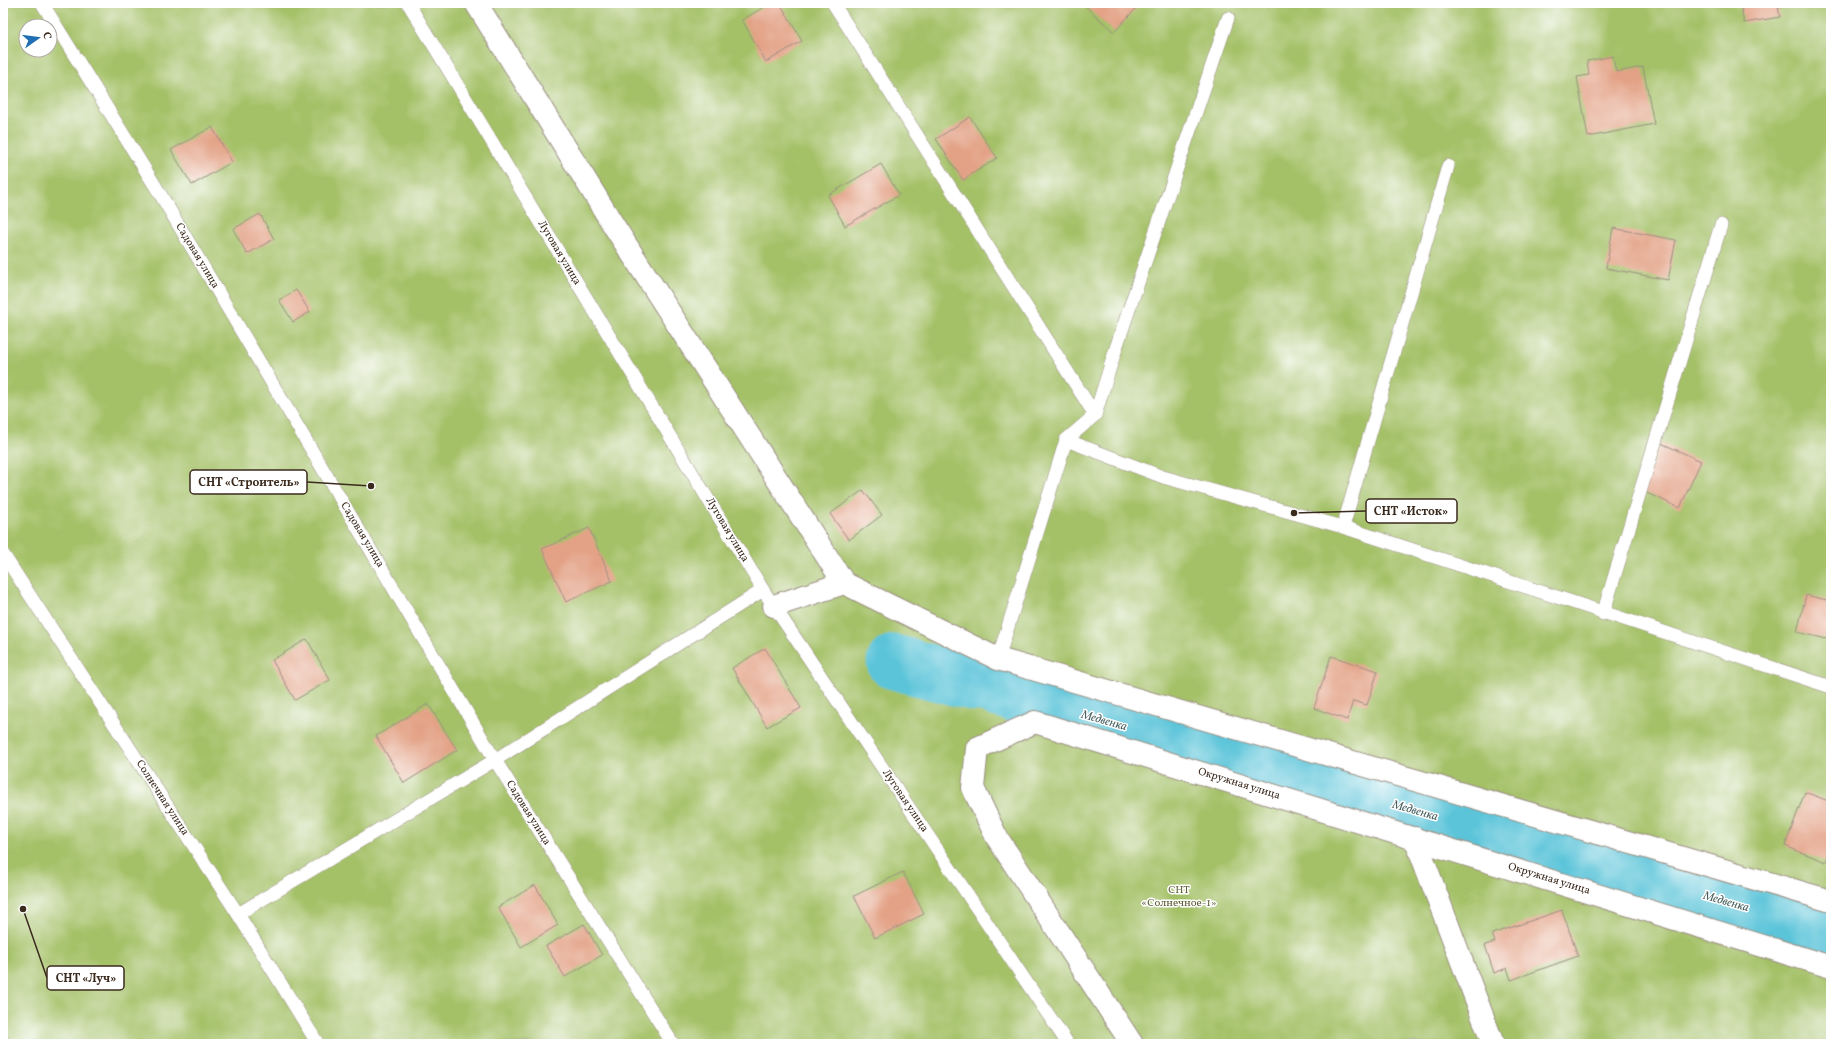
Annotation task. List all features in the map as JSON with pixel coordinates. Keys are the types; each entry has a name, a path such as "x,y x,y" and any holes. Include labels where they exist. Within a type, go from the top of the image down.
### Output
{"street":[{"path":"476,3 618,233 844,583 998,660 1831,901"},
{"path":"769,598 844,583"},
{"name":"Окружная улица","path":"1132,1044 996,836 973,788 977,748 1036,722 1831,967"},
{"path":"1416,838 1493,1044"}],"lane":[{"name":"Садовая улица","path":"42,3 159,192 495,760 673,1044"},
{"name":"Луговая улица","path":"408,3 769,598 1068,1044"},
{"path":"833,3 1095,415"},
{"path":"998,660 1066,440 1095,415 1117,344 1228,18"},
{"path":"1343,528 1448,166"},
{"path":"1603,614 1721,225"},
{"path":"1066,440 1163,477 1343,528 1603,614 1831,687"},
{"name":"Солнечная улица","path":"3,554 238,914 318,1044"},
{"path":"238,914 769,598"}],"green space":[{"name":"СНТ «Солнечное-1»","path":"3,3 1831,3 1831,1044 3,1044"}],"building":[{"path":"771,3 780,3 802,41 766,62 742,20"},
{"path":"1082,3 1141,3 1114,32"},
{"path":"1740,3 1796,4 1778,7 1780,17 1744,23"},
{"path":"1613,56 1616,72 1643,67 1654,124 1588,137 1577,77 1589,75 1587,61"},
{"path":"970,117 997,158 963,180 936,139"},
{"path":"212,127 232,162 192,185 171,150"},
{"path":"881,164 899,195 845,226 828,195"},
{"path":"260,214 274,239 247,254 233,229"},
{"path":"1613,228 1676,240 1668,280 1606,268"},
{"path":"296,290 310,312 293,322 279,300"},
{"path":"1661,443 1701,461 1680,508 1640,490"},
{"path":"863,490 882,515 849,540 830,514"},
{"path":"589,528 612,581 566,602 542,549"},
{"path":"1806,595 1831,601 1831,640 1797,632"},
{"path":"307,639 330,680 295,700 272,660"},
{"path":"765,648 801,708 767,727 732,668"},
{"path":"1331,656 1378,671 1367,705 1353,701 1347,720 1314,708"},
{"path":"428,704 457,750 404,783 376,736"},
{"path":"1805,792 1831,802 1831,848 1826,862 1785,846"},
{"path":"903,872 924,914 875,938 854,896"},
{"path":"535,885 558,925 521,947 498,907"},
{"path":"1562,910 1578,956 1511,980 1507,968 1494,973 1485,945 1495,942 1492,934"},
{"path":"584,924 602,955 565,977 546,946"}],"waterway":[{"name":"Медвенка","path":"894,662 976,684"},
{"name":"Медвенка","path":"999,690 1831,932"}],"place":[{"name":"СНТ «Строитель»","path":"371,486"},
{"name":"СНТ «Исток»","path":"1294,513"},
{"name":"СНТ «Луч»","path":"23,909"}]}
